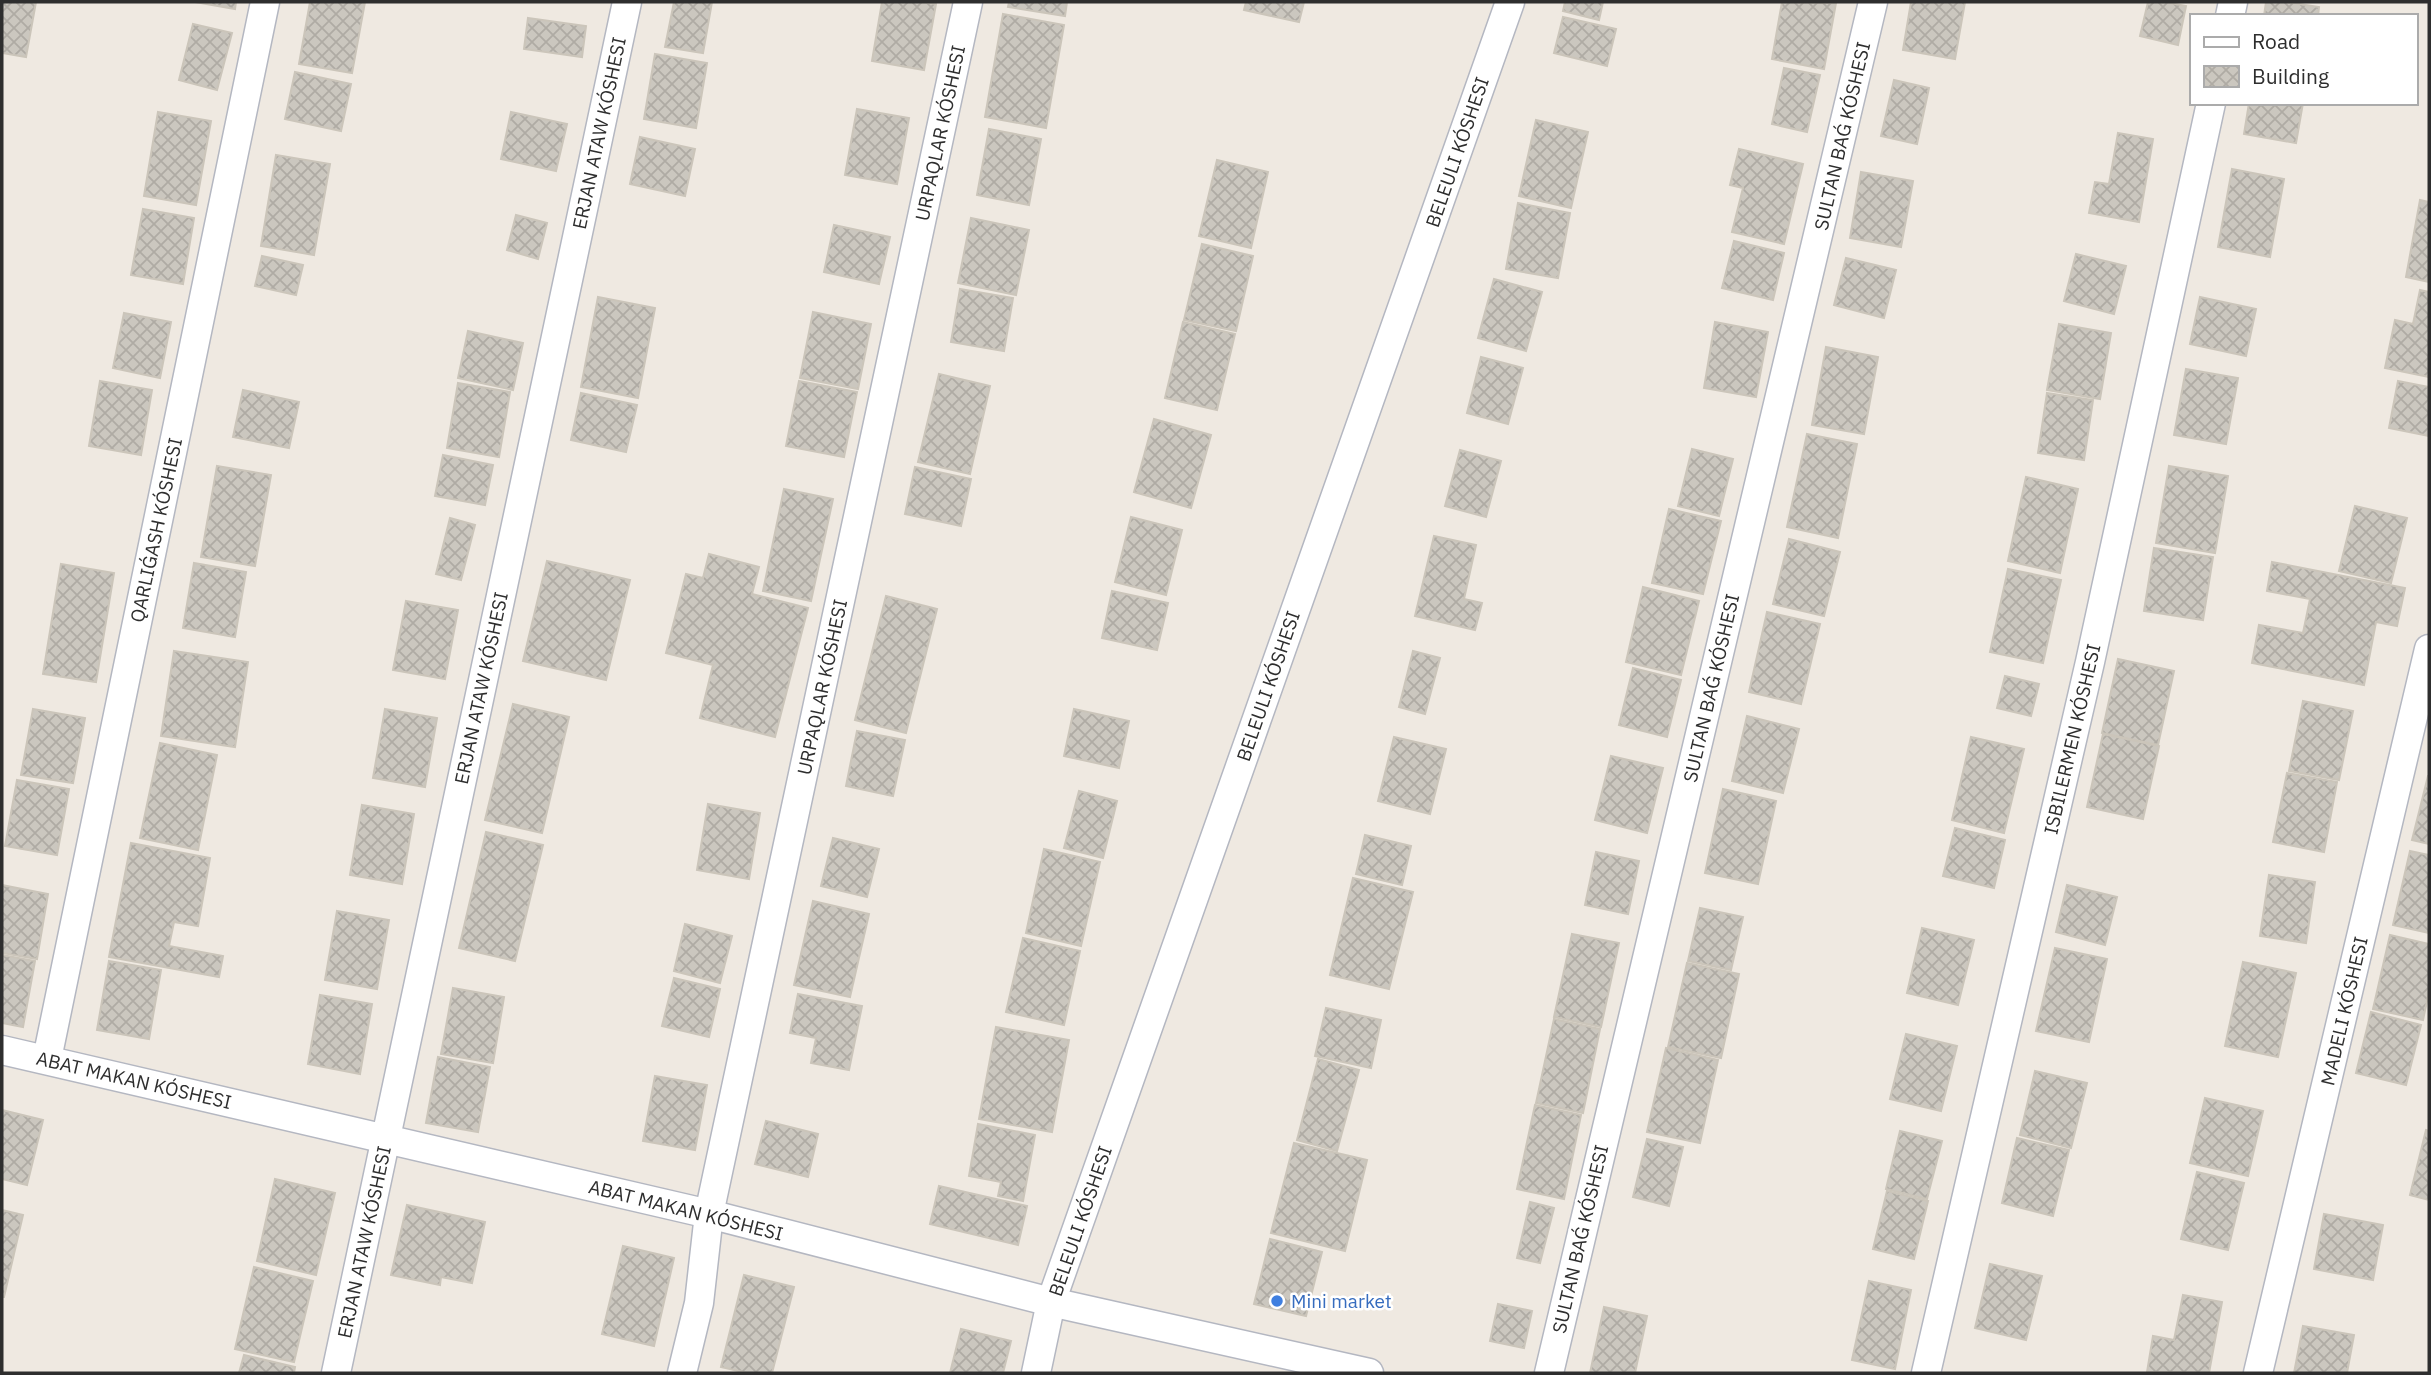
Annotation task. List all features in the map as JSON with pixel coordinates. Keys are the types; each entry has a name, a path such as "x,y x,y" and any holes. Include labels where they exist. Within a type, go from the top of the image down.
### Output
{"street":[{"path":"47,1059 265,2"},
{"name":"ERJAN ATAW KÓSHESI","path":"336,1373 627,2"},
{"name":"URPAQLAR KÓSHESI","path":"682,1373 699,1303 709,1214 968,2"},
{"name":"BELEULI KÓSHESI","path":"1036,1373 1051,1303 1510,2"},
{"name":"SULTAN BAǴ KÓSHESI","path":"1549,1373 1873,2"},
{"name":"ISBILERMEN KÓSHESI","path":"1926,1373 2087,675 2211,105"},
{"name":"MADELI KÓSHESI","path":"2258,1373 2429,649"},
{"name":"ABAT MAKAN KÓSHESI","path":"2,1050 709,1214 1051,1303 1368,1373"}],"building":[{"path":"2,2 36,2 26,57 2,53"},
{"path":"195,2 236,2 235,9"},
{"path":"310,2 365,2 352,73 299,64"},
{"path":"674,2 712,2 703,53 665,47"},
{"path":"882,2 936,4 924,70 872,61"},
{"path":"1009,2 1067,2 1065,16 1008,7"},
{"path":"1246,2 1304,2 1299,22 1244,10"},
{"path":"1565,2 1603,2 1599,20 1563,11"},
{"path":"1782,2 1836,3 1824,69 1772,59"},
{"path":"1911,2 1965,2 1955,59 1903,50"},
{"path":"2148,2 2186,6 2178,45 2140,36"},
{"path":"2266,2 2319,7 2318,14 2264,14"},
{"path":"1003,14 1064,25 1046,128 985,117"},
{"path":"1563,17 1616,29 1607,66 1554,53"},
{"path":"528,18 586,26 582,57 524,49"},
{"path":"193,24 232,33 217,90 179,80"},
{"path":"655,54 707,63 696,128 644,119"},
{"path":"1784,68 1820,75 1807,132 1772,124"},
{"path":"295,72 351,84 341,131 285,119"},
{"path":"1894,80 1929,88 1917,144 1881,136"},
{"path":"2249,105 2303,105 2296,143 2244,134"},
{"path":"857,109 909,118 897,184 845,175"},
{"path":"158,112 211,121 196,205 144,196"},
{"path":"511,112 567,124 556,171 501,159"},
{"path":"1536,120 1588,132 1571,208 1519,196"},
{"path":"989,129 1041,139 1029,205 977,195"},
{"path":"2118,133 2153,139 2139,222 2089,213 2095,182 2109,184"},
{"path":"640,137 695,149 685,196 630,184"},
{"path":"1739,149 1803,164 1784,244 1732,232 1743,188 1730,185"},
{"path":"276,155 330,164 314,255 261,246"},
{"path":"1217,160 1268,172 1251,248 1199,236"},
{"path":"2232,169 2284,179 2270,257 2218,247"},
{"path":"1861,172 1913,181 1901,247 1850,238"},
{"path":"2420,200 2429,202 2429,282 2406,277"},
{"path":"1518,203 1570,213 1558,278 1506,269"},
{"path":"143,209 194,218 183,284 131,275"},
{"path":"516,215 547,223 538,259 507,250"},
{"path":"971,218 1029,230 1016,295 958,283"},
{"path":"834,225 890,237 879,284 824,272"},
{"path":"1734,241 1784,253 1773,300 1722,288"},
{"path":"1202,244 1253,256 1236,331 1184,320"},
{"path":"2076,254 2126,266 2114,314 2064,301"},
{"path":"262,256 303,265 296,295 255,286"},
{"path":"1846,258 1896,270 1884,318 1834,305"},
{"path":"1494,279 1542,292 1526,351 1478,338"},
{"path":"960,289 1013,298 1004,351 951,342"},
{"path":"2420,290 2429,292 2429,377 2385,368 2395,320 2413,324"},
{"path":"598,297 655,308 638,398 581,387"},
{"path":"2200,297 2256,309 2246,356 2190,344"},
{"path":"813,312 871,324 858,389 800,378"},
{"path":"124,313 171,322 160,378 113,368"},
{"path":"1183,322 1235,334 1217,410 1165,398"},
{"path":"1715,322 1768,332 1756,397 1704,388"},
{"path":"2059,324 2111,333 2100,399 2047,390"},
{"path":"468,331 523,343 513,390 458,378"},
{"path":"1826,347 1878,357 1864,434 1812,425"},
{"path":"1481,357 1523,368 1508,424 1467,413"},
{"path":"2186,369 2238,378 2226,444 2174,435"},
{"path":"939,374 990,386 970,474 918,462"},
{"path":"100,381 152,390 141,455 89,446"},
{"path":"799,381 857,392 844,457 786,446"},
{"path":"2398,381 2429,387 2429,436 2389,428"},
{"path":"458,383 510,392 499,457 447,448"},
{"path":"243,390 299,402 289,448 233,437"},
{"path":"581,393 637,405 626,452 571,440"},
{"path":"2047,393 2093,400 2084,460 2038,453"},
{"path":"1154,419 1211,435 1191,508 1134,492"},
{"path":"1807,434 1857,444 1838,538 1787,527"},
{"path":"1692,449 1733,459 1719,516 1678,506"},
{"path":"1460,450 1501,461 1486,517 1445,506"},
{"path":"443,455 493,465 485,505 435,496"},
{"path":"217,466 271,475 255,566 201,557"},
{"path":"2169,466 2228,476 2215,553 2156,543"},
{"path":"915,467 971,479 961,526 905,514"},
{"path":"2026,477 2078,489 2060,573 2008,561"},
{"path":"784,489 833,499 811,601 763,591"},
{"path":"2355,506 2407,518 2391,583 2339,571"},
{"path":"1669,509 1721,521 1703,594 1652,583"},
{"path":"1131,517 1182,530 1166,595 1115,582"},
{"path":"450,518 475,525 461,580 436,574"},
{"path":"1434,536 1476,545 1464,599 1482,603 1475,630 1415,616"},
{"path":"1789,539 1840,552 1824,616 1773,604"},
{"path":"2154,548 2213,557 2203,620 2144,611"},
{"path":"709,554 759,567 752,594 808,608 775,737 700,718 713,665 666,653 686,574 703,578"},
{"path":"547,561 630,580 606,680 523,661"},
{"path":"2272,562 2405,588 2397,626 2376,622 2364,685 2252,663 2259,625 2303,633 2310,599 2267,591"},
{"path":"194,563 246,572 235,637 183,628"},
{"path":"61,564 114,573 96,682 43,674"},
{"path":"2008,569 2061,580 2043,663 1990,652"},
{"path":"1643,587 1699,601 1681,675 1626,662"},
{"path":"1112,591 1168,603 1157,650 1102,638"},
{"path":"886,596 937,609 906,733 855,720"},
{"path":"406,601 458,610 445,679 393,670"},
{"path":"1767,612 1820,624 1801,704 1749,692"},
{"path":"174,651 248,662 235,747 161,736"},
{"path":"1413,651 1440,658 1425,714 1399,707"},
{"path":"2118,659 2174,671 2158,745 2102,733"},
{"path":"1633,668 1681,680 1667,737 1619,725"},
{"path":"2005,676 2039,684 2031,716 1997,708"},
{"path":"2303,701 2353,711 2339,780 2289,771"},
{"path":"513,704 569,717 542,833 485,820"},
{"path":"33,709 85,718 73,783 21,775"},
{"path":"385,709 437,718 425,787 373,778"},
{"path":"1074,709 1129,721 1119,768 1064,756"},
{"path":"1747,716 1799,729 1783,793 1732,781"},
{"path":"857,731 905,740 893,796 846,786"},
{"path":"2103,734 2159,746 2143,819 2087,807"},
{"path":"1394,737 1446,749 1430,814 1378,801"},
{"path":"1971,737 2024,749 2004,833 1952,820"},
{"path":"160,743 217,755 198,850 140,838"},
{"path":"1611,756 1663,768 1647,833 1595,820"},
{"path":"2287,773 2337,782 2324,852 2273,842"},
{"path":"2429,776 2429,844 2412,840"},
{"path":"17,780 69,789 57,855 5,846"},
{"path":"1723,789 1776,801 1758,884 1705,873"},
{"path":"1079,791 1117,801 1103,858 1064,848"},
{"path":"708,804 760,813 749,879 697,870"},
{"path":"362,805 414,814 402,884 350,875"},
{"path":"1955,828 2005,840 1994,888 1943,876"},
{"path":"486,832 543,845 515,961 459,948"},
{"path":"1365,835 1411,846 1402,885 1356,874"},
{"path":"833,838 879,849 867,897 821,886"},
{"path":"131,843 210,858 198,926 174,922 169,946 223,956 219,977 109,957"},
{"path":"1044,849 1100,862 1081,946 1026,933"},
{"path":"2410,851 2429,855 2429,933 2393,925"},
{"path":"1596,852 1639,861 1628,914 1585,905"},
{"path":"2269,875 2315,882 2306,943 2260,936"},
{"path":"1353,878 1413,892 1389,989 1330,975"},
{"path":"2,885 48,894 37,959 2,953"},
{"path":"2067,885 2117,897 2105,945 2056,932"},
{"path":"813,901 869,914 850,997 794,985"},
{"path":"1700,908 1743,917 1731,970 1688,961"},
{"path":"337,911 389,920 377,989 325,980"},
{"path":"685,924 732,936 720,983 674,971"},
{"path":"1922,928 1974,940 1958,1005 1907,993"},
{"path":"1572,934 1619,943 1601,1027 1554,1017"},
{"path":"2390,935 2429,944 2429,992 2423,1020 2373,1009"},
{"path":"1023,938 1080,951 1064,1025 1006,1012"},
{"path":"2055,948 2107,959 2089,1042 2036,1031"},
{"path":"2,955 35,961 23,1027 2,1023"},
{"path":"109,961 161,970 149,1039 97,1030"},
{"path":"2243,962 2296,973 2278,1057 2225,1046"},
{"path":"1687,963 1739,974 1721,1058 1668,1047"},
{"path":"674,978 720,989 709,1037 662,1026"},
{"path":"453,988 504,997 493,1063 441,1054"},
{"path":"798,994 862,1006 849,1070 811,1063 816,1038 790,1033"},
{"path":"320,995 372,1004 360,1074 308,1064"},
{"path":"1326,1008 1381,1020 1371,1068 1315,1056"},
{"path":"2371,1012 2421,1025 2406,1085 2356,1073"},
{"path":"1554,1019 1600,1029 1583,1113 1536,1103"},
{"path":"996,1027 1069,1040 1052,1132 979,1119"},
{"path":"1906,1034 1957,1046 1941,1111 1890,1099"},
{"path":"1666,1048 1718,1060 1700,1143 1647,1132"},
{"path":"438,1057 490,1067 478,1132 426,1123"},
{"path":"1318,1059 1359,1070 1337,1151 1297,1140"},
{"path":"2035,1071 2087,1083 2071,1148 2020,1135"},
{"path":"655,1076 707,1085 695,1150 643,1141"},
{"path":"2205,1098 2263,1111 2248,1176 2190,1163"},
{"path":"1535,1105 1581,1115 1564,1199 1517,1189"},
{"path":"2,1110 43,1120 27,1185 2,1179"},
{"path":"766,1121 818,1134 808,1177 755,1164"},
{"path":"978,1124 1035,1135 1023,1201 998,1196 1001,1182 969,1176"},
{"path":"2426,1130 2429,1131 2429,1200 2410,1195"},
{"path":"1900,1131 1942,1141 1927,1199 1886,1189"},
{"path":"2017,1138 2069,1150 2053,1216 2002,1203"},
{"path":"1647,1139 1683,1147 1669,1206 1633,1197"},
{"path":"1294,1143 1367,1160 1345,1251 1271,1233"},
{"path":"2197,1172 2244,1183 2228,1250 2181,1239"},
{"path":"275,1179 335,1193 316,1275 257,1261"},
{"path":"939,1186 1027,1206 1018,1245 930,1224"},
{"path":"1887,1191 1928,1201 1914,1259 1873,1249"},
{"path":"1530,1202 1554,1208 1540,1263 1517,1258"},
{"path":"407,1205 485,1222 472,1283 441,1277 440,1285 391,1275"},
{"path":"2,1210 23,1215 4,1297 2,1297"},
{"path":"2324,1214 2383,1225 2373,1280 2314,1269"},
{"path":"1270,1239 1322,1252 1306,1316 1254,1304"},
{"path":"623,1246 674,1258 654,1346 602,1334"},
{"path":"1990,1264 2042,1276 2026,1340 1975,1328"},
{"path":"254,1267 313,1281 294,1362 235,1349"},
{"path":"744,1275 794,1287 772,1373 747,1373 721,1367"},
{"path":"1869,1281 1911,1290 1895,1369 1852,1360"},
{"path":"2183,1295 2222,1302 2209,1373 2147,1372 2153,1336 2174,1340"},
{"path":"1498,1304 1532,1311 1524,1348 1490,1341"},
{"path":"1604,1307 1647,1316 1635,1373 1590,1373"},
{"path":"2303,1326 2354,1335 2347,1373 2294,1373"},
{"path":"961,1329 1011,1341 1003,1373 950,1373"},
{"path":"244,1355 295,1367 294,1373 239,1373"}],"place":[{"name":"Mini market","path":"1277,1301"}]}
